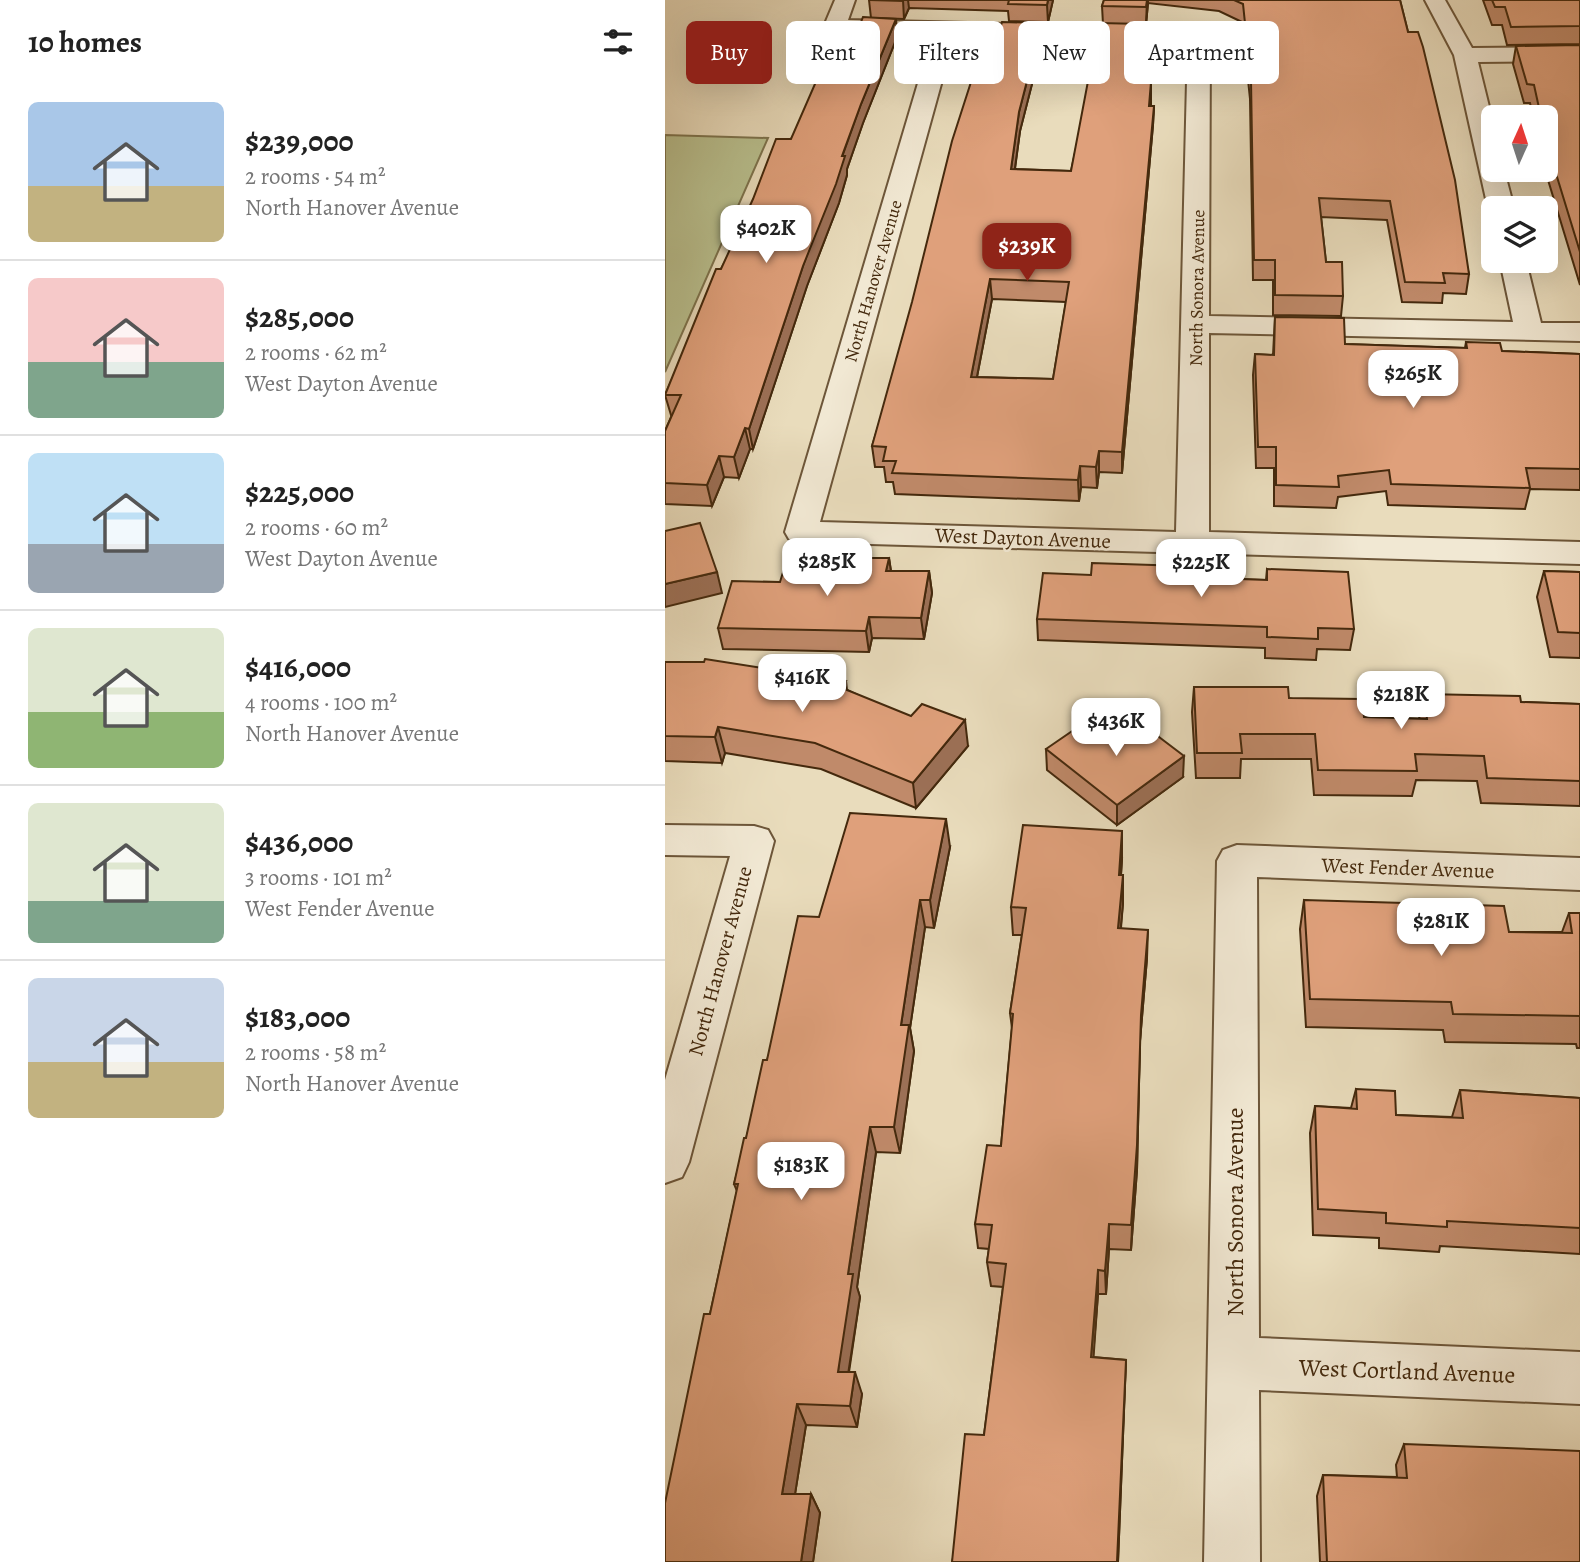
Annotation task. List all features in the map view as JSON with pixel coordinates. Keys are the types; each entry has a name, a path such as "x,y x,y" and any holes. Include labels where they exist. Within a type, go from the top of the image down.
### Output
{"street":[{"path":"845,0 835,26 894,28"},
{"path":"1435,0 1465,55 1498,196"},
{"name":"North Sonora Avenue","path":"1004,31 1199,34 1192,543"},
{"path":"1465,55 1580,54"},
{"name":"North Hanover Avenue","path":"801,532 930,84"},
{"path":"1516,273 1529,331"},
{"path":"1196,324 1580,332"},
{"name":"West Dayton Avenue","path":"801,532 1580,553"},
{"name":"North Hanover Avenue","path":"665,840 754,841 665,1162"},
{"name":"North Sonora Avenue","path":"1232,1562 1237,861"},
{"name":"West Fender Avenue","path":"1237,861 1580,874"},
{"name":"West Cortland Avenue","path":"1234,1363 1580,1378"}],"green space":[{"path":"665,135 768,138 665,372"}],"building":[{"path":"1009,0 1048,0 1047,5 1008,4"},
{"path":"1104,0 1147,0 1146,7 1102,6"},
{"path":"1234,0 1400,0 1408,32 1418,32 1423,47 1455,180 1469,274 1443,273 1445,283 1405,282 1390,201 1319,198 1326,262 1342,262 1343,296 1275,295 1275,260 1254,260 1251,84 1279,84 1279,21 1245,21 1243,4"},
{"path":"1492,0 1580,0 1580,26 1511,27 1505,7 1495,7"},
{"path":"863,17 896,19 880,58 880,21 861,21"},
{"path":"1004,22 1018,22 1018,84 1026,84 1019,112 1011,169 1071,171 1087,84 1110,84 1110,23 1124,24 1124,84 1151,84 1149,106 1154,106 1122,452 1099,451 1096,467 1080,466 1078,480 892,473 896,461 883,461 886,447 872,446 912,302 952,141 970,84 1004,84","holes":["990,279 1069,282 1053,379 971,377"]},
{"path":"1580,45 1580,252 1558,180 1558,105 1538,105 1534,85 1527,84 1516,46"},
{"path":"815,84 869,84 842,156 845,156 836,184 803,266 749,429 745,428 734,457 719,456 707,485 665,483 665,431 681,395 665,395 716,269 721,269 753,199 776,139 791,139"},
{"path":"1275,317 1344,318 1345,344 1467,348 1466,342 1500,343 1502,351 1580,354 1580,469 1526,468 1530,488 1391,484 1389,470 1338,476 1339,487 1276,485 1276,447 1258,447 1255,354 1274,355"},
{"path":"700,523 717,572 665,584 665,531"},
{"path":"846,558 889,558 886,571 929,571 921,618 869,617 866,631 718,628 732,581 780,582 784,569 843,570"},
{"path":"1092,563 1183,566 1183,577 1267,580 1267,569 1348,572 1354,629 1318,628 1318,639 1267,637 1267,627 1037,619 1043,573 1091,575"},
{"path":"1544,571 1580,572 1580,633 1558,632"},
{"path":"705,659 846,681 842,688 911,716 922,704 965,720 913,783 815,743 718,727 715,737 665,736 665,662 704,662"},
{"path":"1194,687 1288,687 1289,698 1362,699 1364,717 1427,719 1424,694 1520,696 1521,702 1580,704 1580,781 1487,778 1484,756 1415,754 1417,771 1318,770 1315,734 1240,734 1242,753 1197,753"},
{"path":"1134,718 1184,756 1117,805 1046,749 1081,725 1102,741"},
{"path":"850,813 946,819 930,900 920,900 901,1025 909,1025 894,1127 870,1127 848,1274 853,1274 838,1372 855,1372 850,1406 797,1404 782,1494 811,1494 801,1562 665,1562 665,1503 704,1314 710,1314 738,1184 734,1184 744,1138 763,1060 767,1060 798,916 819,917"},
{"path":"1023,825 1122,831 1119,875 1123,875 1118,928 1148,930 1131,1225 1109,1224 1105,1271 1098,1270 1091,1357 1126,1360 1117,1562 952,1562 965,1434 984,1435 1006,1264 987,1262 992,1225 975,1224 987,1145 1001,1146 1013,1014 1010,1013 1026,908 1011,907"},
{"path":"1304,900 1504,906 1509,932 1572,933 1569,913 1580,913 1580,1016 1453,1014 1451,1002 1310,999"},
{"path":"1356,1089 1395,1091 1396,1115 1463,1118 1460,1090 1580,1098 1580,1228 1447,1221 1447,1227 1386,1223 1386,1213 1318,1209 1315,1106 1357,1109"},
{"path":"1404,1444 1580,1451 1580,1562 1327,1562 1323,1475 1407,1478"}]}
